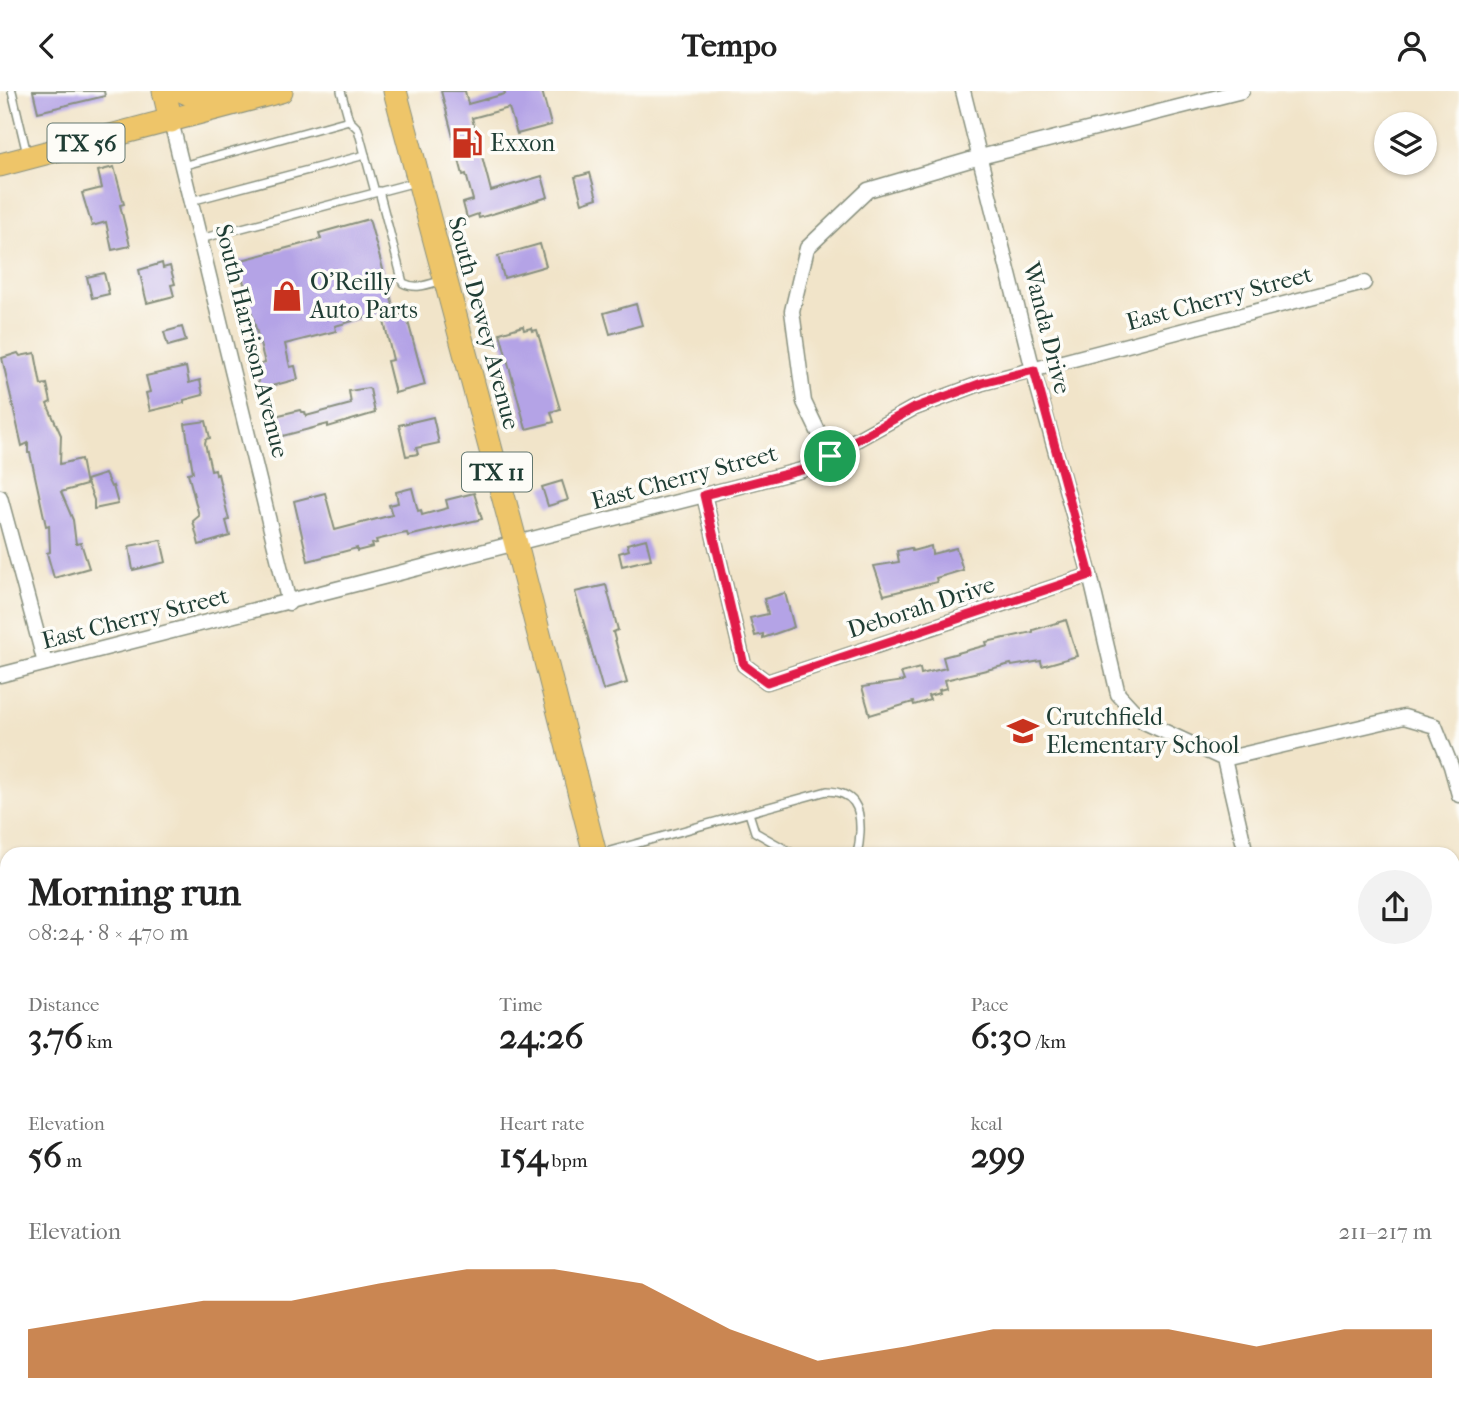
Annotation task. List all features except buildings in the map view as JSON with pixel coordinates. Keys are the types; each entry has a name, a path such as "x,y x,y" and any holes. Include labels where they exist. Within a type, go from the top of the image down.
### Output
{"main road":[{"name":"South Harrison Avenue","path":"164,91 171,121"},
{"path":"183,91 205,101 242,101"},
{"name":"TX 56","path":"0,165 281,91"},
{"name":"South Dewey Avenue","path":"395,91 595,847"}],"street":[{"name":"Wanda Drive","path":"963,91 1034,370 1090,575 1118,694 1144,722 1224,759"},
{"path":"830,456 804,402 792,311 807,248 868,190 980,157 1242,91"},
{"name":"South Harrison Avenue","path":"171,121 289,603"},
{"name":"East Cherry Street","path":"0,675 802,470 912,409 982,383 1364,283"},
{"name":"Deborah Drive","path":"704,495 744,665 767,682 1090,575"},
{"path":"0,497 45,663"},
{"path":"1244,847 1224,759 1404,717 1435,726 1455,765 1459,795"}],"lane":[{"path":"12,91 28,158"},
{"path":"341,91 349,120 358,129 403,283 411,287 445,279"},
{"path":"182,166 349,120"},
{"path":"191,201 365,155"},
{"path":"200,239 419,181"},
{"path":"623,847 827,791 839,791 849,797 856,806 860,816 859,847"},
{"path":"750,813 755,832 781,847"}],"place":[{"name":"Exxon","path":"467,143"},
{"name":"O'Reilly Auto Parts","path":"287,296"},
{"name":"Crutchfield Elementary School","path":"1023,731"}],"route":[{"path":"1034,370 1090,575 767,682 744,665 704,495 802,470 830,456 912,409 982,383 1034,370"}]}
